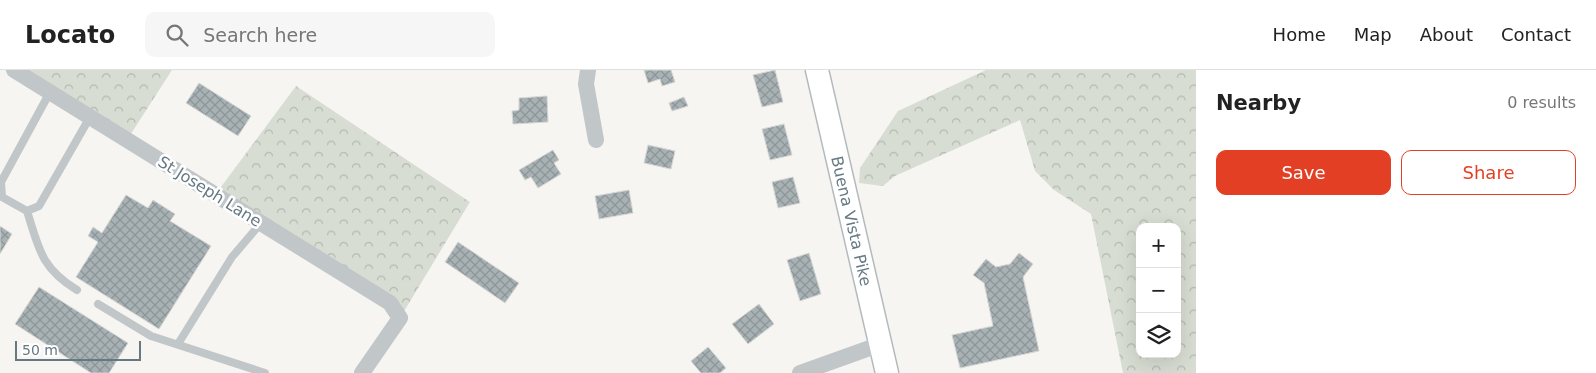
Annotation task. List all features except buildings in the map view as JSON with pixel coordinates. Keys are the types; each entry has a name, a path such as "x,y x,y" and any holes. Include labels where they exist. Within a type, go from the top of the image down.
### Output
{"main road":[{"name":"Buena Vista Pike","path":"817,70 887,373"}],"street":[{"name":"St Joseph Lane","path":"14,70 390,302 400,318 362,373"},
{"path":"588,70 586,84 596,140"},
{"path":"800,373 881,344"}],"lane":[{"path":"50,92 1,182 2,197 27,211 41,256 60,279 77,290"},
{"path":"27,211 39,206 90,117"},
{"path":"178,344 232,257 261,223"},
{"path":"98,304 150,336 265,373"}],"green space":[{"path":"14,70 172,70 127,140"},
{"path":"986,70 1196,70 1196,373 1123,373 1091,214 1054,190 1035,171 1020,120 895,176 883,186 859,183 860,168 898,111"},
{"path":"296,86 470,202 400,318 215,195"}]}
